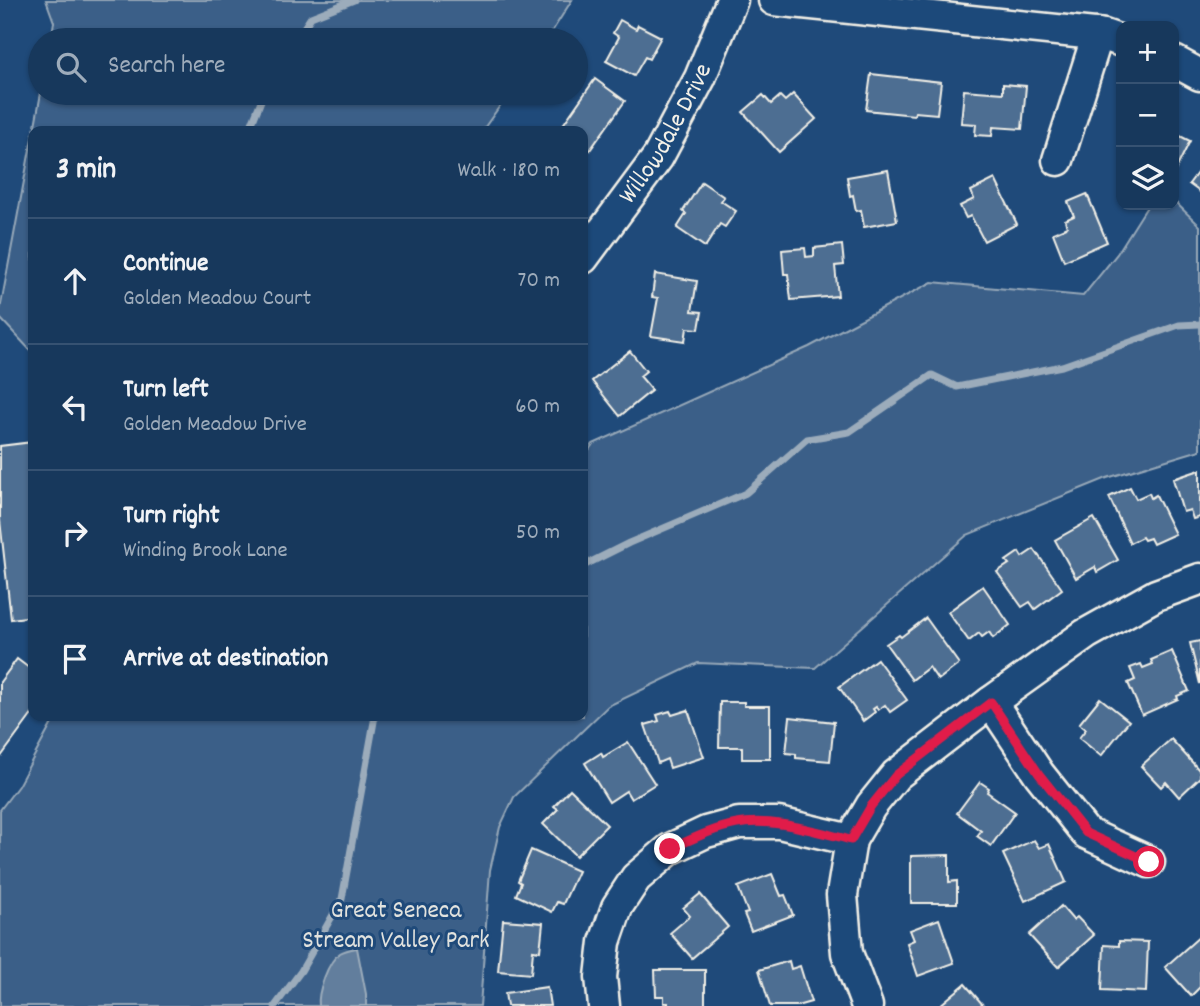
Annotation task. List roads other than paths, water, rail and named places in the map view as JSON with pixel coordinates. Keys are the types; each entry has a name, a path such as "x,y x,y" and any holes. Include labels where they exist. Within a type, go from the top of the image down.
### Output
{"street":[{"name":"Willowdale Drive","path":"588,251 658,157 700,78 732,0"},
{"path":"774,0 932,9 1109,37 1058,160"},
{"path":"1179,64 1200,75"},
{"path":"867,1006 847,953 842,895 851,840 871,806 896,775 1086,634 1156,595 1200,579"},
{"path":"991,702 1039,774 1086,833 1149,862"},
{"path":"604,1006 601,976 605,942 617,907 636,878 670,849 706,832 739,823 779,823 851,840"}],"waterway":[{"path":"304,28 311,17 354,0"},
{"path":"251,126 259,105"},
{"path":"588,564 746,493 807,439 849,432 932,375 957,387 1062,366 1179,325 1200,324"},
{"path":"275,1006 301,971 342,899 374,721"}],"park label":[{"name":"Great Seneca Stream Valley Park","path":"396,926"}]}
